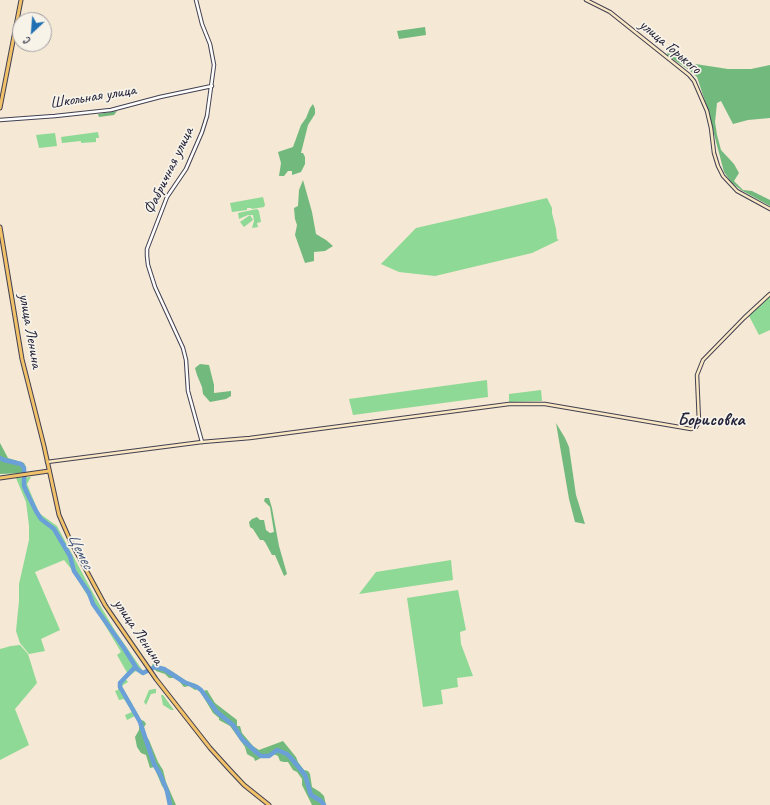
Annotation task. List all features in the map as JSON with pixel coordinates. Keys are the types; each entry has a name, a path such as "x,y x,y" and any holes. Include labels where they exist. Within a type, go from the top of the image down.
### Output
{"main road":[{"path":"0,108 21,0"},
{"name":"улица Горького","path":"586,0 610,12 689,75 698,88 707,111 718,166 723,176 737,191 770,209"},
{"name":"улица Ленина","path":"0,227 19,344 59,515 70,540 106,604 151,673 210,748 244,785 269,805"},
{"path":"47,462 202,442 250,438 509,404 545,404 692,429 696,427 699,422 696,384 701,363 725,337 770,294"},
{"path":"0,478 49,471"}],"street":[{"name":"Фабричная улица","path":"196,0 214,66 206,122 186,169 166,197 147,249 147,256 148,265 155,287 186,360 188,391 202,442"},
{"name":"Школьная улица","path":"0,120 111,110 160,96 212,86"}],"green space":[{"path":"425,27 426,35 399,39 397,31"},
{"path":"668,52 689,63 728,69 751,69 770,65 770,118 748,120 733,124 721,101 717,103 715,122 721,150 734,164 739,173 734,181 743,190 752,191 770,200 770,206 741,190 731,182 724,172 707,107 697,77 667,55"},
{"path":"313,104 315,114 308,125 301,153 303,153 305,157 305,164 301,172 292,175 292,171 288,171 284,176 279,176 281,163 278,152 293,147 301,125"},
{"path":"117,111 114,115 99,117 98,114"},
{"path":"98,132 99,138 96,138 96,142 81,143 81,141 62,143 61,137"},
{"path":"55,133 57,146 39,148 36,135"},
{"path":"303,180 312,212 316,234 333,246 325,251 314,252 314,261 305,263 295,235 297,225 294,208 298,206 299,190"},
{"path":"263,197 264,207 252,209 247,208 247,210 232,212 230,203"},
{"path":"547,198 552,208 557,239 559,240 532,253 435,276 399,272 381,264 416,228"},
{"path":"257,209 259,211 261,222 257,223 258,227 252,228 254,221 253,215 248,215 239,219 238,213"},
{"path":"250,215 253,220 244,227 240,222"},
{"path":"770,296 770,330 759,335 749,316"},
{"path":"200,364 209,365 214,385 214,393 231,391 231,396 226,399 210,402 203,394 195,368"},
{"path":"487,380 488,397 353,415 349,399"},
{"path":"541,390 542,401 509,402 509,394"},
{"path":"556,423 569,447 576,495 585,524 575,522 569,499"},
{"path":"0,443 8,458 24,463 26,473 0,474"},
{"path":"31,477 27,484 39,513 57,526 114,629 145,674 142,675 136,671 129,676 117,655 121,652 72,570 64,560 35,572 60,630 41,639 45,651 29,654 20,643 16,631 19,584 29,540 29,526 26,502 16,478"},
{"path":"265,498 269,498 272,508 279,546 287,574 284,576 275,555 272,555 265,542 260,540 250,527 249,522 257,517 260,520 264,520 266,530 270,533 274,532 270,507 264,501"},
{"path":"451,560 453,580 359,594 376,572"},
{"path":"458,590 466,630 460,632 461,644 473,676 457,678 458,687 441,690 443,704 423,707 407,598"},
{"path":"20,645 28,654 37,683 15,709 29,745 0,760 0,649"},
{"path":"153,664 170,670 188,682 196,684 198,689 195,690 189,686 184,687 174,678 169,678 165,674 156,671 152,665"},
{"path":"124,677 128,682 122,687 133,705 129,707 124,699 119,700 115,691 118,690 118,682"},
{"path":"156,689 156,693 151,694 146,705 144,702 149,690"},
{"path":"207,690 215,703 237,720 237,726 240,726 242,733 253,746 259,750 283,741 304,770 308,771 310,774 312,787 324,796 326,805 312,805 302,785 302,779 297,772 293,770 288,762 280,761 278,756 271,753 266,757 255,761 254,758 247,754 245,747 230,726 219,720 219,718 213,713 201,693"},
{"path":"161,695 163,695 174,710 171,710 163,705"},
{"path":"134,707 140,718 137,720 135,716 127,720 125,715 132,712 130,709"},
{"path":"141,720 146,724 144,727 146,736 163,770 166,782 176,805 168,805 165,789 162,786 154,767 150,768 146,755 141,753 137,747 135,737 139,730 139,722"}],"waterway":[{"name":"Цемес","path":"0,458 21,464 24,468 24,486 36,511 41,519 54,529 70,556 74,571 89,593 93,604 137,669 143,673 155,667 164,669 184,682 197,687 201,690 217,712 233,725 242,739 261,756 269,756 277,750 287,754 305,775 311,795 321,801 324,805"},
{"name":"Цемес","path":"135,667 120,683 120,687 140,722 154,764 167,791 170,805"}],"district":[{"name":"Борисовка","path":"711,420"}]}
